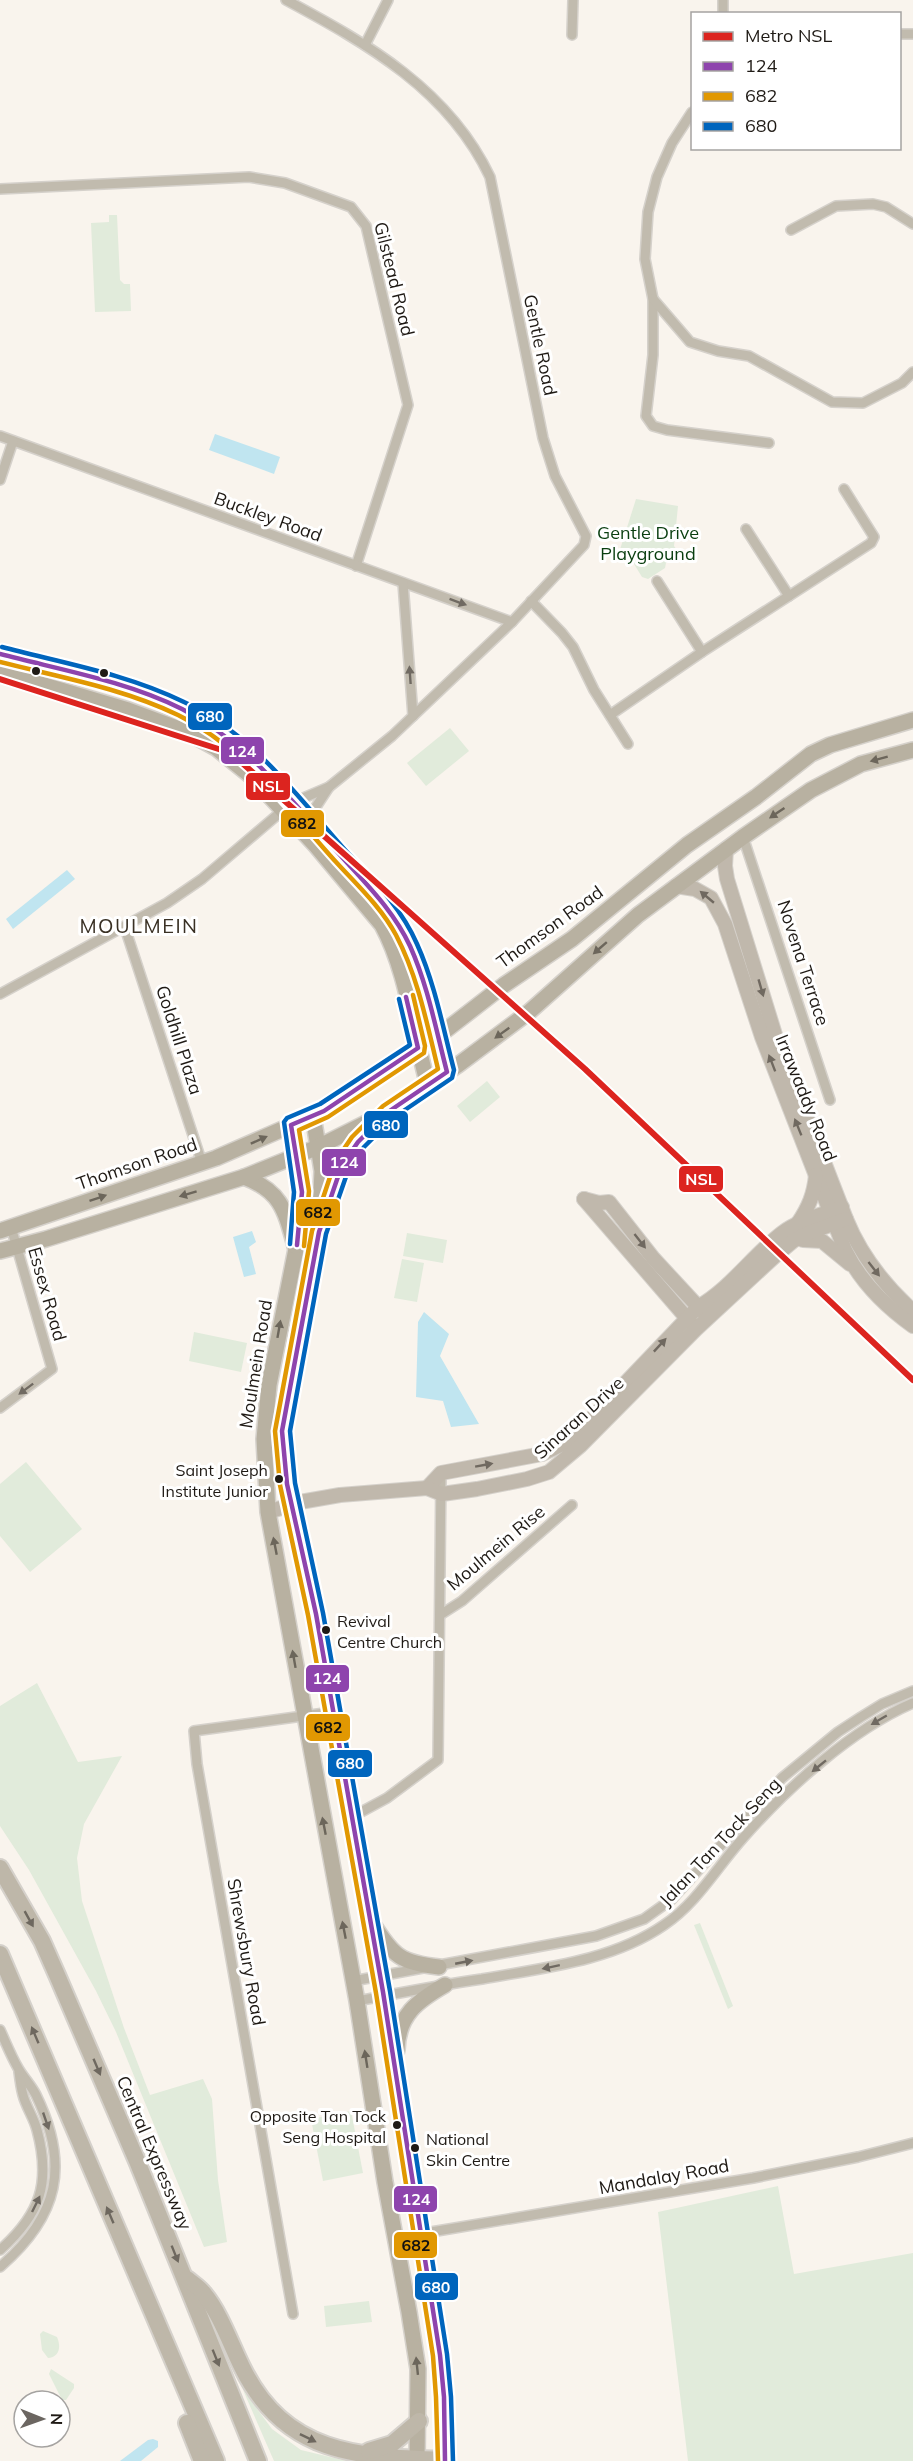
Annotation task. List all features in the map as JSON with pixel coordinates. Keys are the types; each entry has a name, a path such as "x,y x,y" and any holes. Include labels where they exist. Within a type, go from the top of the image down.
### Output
{"highway":[{"name":"Central Expressway","path":"0,1868 42,1941 53,1966 137,2161 258,2461"},
{"path":"0,1954 216,2461"},
{"path":"184,2277 204,2294 247,2378 280,2422 303,2436 332,2449 360,2454 445,2461"},
{"path":"159,2331 159,2350 202,2461"},
{"path":"360,2454 392,2444 419,2421"}],"main road":[{"path":"0,654 140,693 183,710 238,743 274,777 316,846 382,925 400,974 428,1085"},
{"path":"0,672 128,710 185,731 216,748 308,819 382,902 401,928 420,972 447,1072"},
{"name":"Thomson Road","path":"6,1229 202,1163 313,1116 437,1036 504,985 572,939 687,845 756,797 811,754 830,745 913,720"},
{"path":"0,1251 244,1177 318,1147 388,1112 529,1012 638,915 726,849 811,790 861,764 913,750"},
{"path":"319,1232 342,1166 358,1142 388,1112"},
{"name":"Moulmein Road","path":"313,1116 323,1189 319,1232 282,1431 282,1450 320,1634 384,1996 419,2234 443,2370 445,2461"},
{"name":"Moulmein Road","path":"291,1125 297,1155 302,1205 296,1249 269,1385 264,1439 268,1512 357,2001 384,2182 416,2358 419,2421 417,2460"},
{"path":"244,1177 263,1184 280,1202 296,1249"},
{"path":"369,1916 380,1935 401,1958 414,1965 439,1967"},
{"path":"396,2076 397,2039 404,2018 426,1995 445,1985"}],"street":[{"name":"Gentle Road","path":"286,0 365,45 414,79 449,112 480,156 490,177 543,438 555,476 586,536 584,545 512,622 413,716"},
{"path":"365,45 388,0"},
{"path":"572,35 573,0"},
{"path":"691,114 672,143 657,177 648,212 645,259 653,299 653,354 646,416 652,426 770,443"},
{"name":"Gilstead Road","path":"0,189 249,177 285,183 351,207 359,215 366,226 408,405 356,566"},
{"path":"790,230 836,206 880,204 913,224"},
{"path":"653,299 690,342 717,351 748,356 832,402 863,403 903,383 913,372"},
{"name":"Buckley Road","path":"0,435 512,622"},
{"path":"0,480 14,441"},
{"path":"609,715 874,540 844,489"},
{"path":"746,529 789,596"},
{"path":"657,581 702,652"},
{"path":"0,994 125,928 167,903 202,879 288,803 329,787 413,716 403,583"},
{"path":"531,601 573,647 609,715 628,744"},
{"path":"308,819 329,787"},
{"name":"Novena Terrace","path":"743,837 830,1100"},
{"name":"Irrawaddy Road","path":"726,849 727,879 777,1041 838,1216 852,1265 880,1298 913,1326"},
{"name":"Irrawaddy Road","path":"676,886 689,887 704,893 711,898 718,909 741,968 762,1037 816,1173 838,1216 871,1266 913,1311"},
{"name":"Goldhill Plaza","path":"125,928 202,1163"},
{"path":"798,1223 808,1208 814,1191 816,1173"},
{"path":"696,1329 584,1199 599,1203 609,1202 653,1258 708,1318"},
{"name":"Sinaran Drive","path":"441,1473 542,1454 571,1440 686,1318 698,1307 717,1296 783,1232 798,1223 838,1216"},
{"name":"Sinaran Drive","path":"442,1494 527,1479 549,1472 580,1446 696,1329 793,1241 838,1216"},
{"name":"Essex Road","path":"0,1408 52,1369 16,1246 6,1229"},
{"path":"793,1241 818,1239 852,1265"},
{"path":"427,1488 441,1473"},
{"name":"Moulmein Rise","path":"351,1818 387,1798 438,1760 441,1473"},
{"path":"268,1512 293,1510 340,1496 427,1488 442,1494"},
{"name":"Moulmein Rise","path":"440,1615 462,1601 572,1505"},
{"name":"Jalan Tan Tock Seng","path":"353,1981 439,1967 596,1936 644,1919 672,1899 782,1778 861,1717 882,1704 913,1691"},
{"name":"Jalan Tan Tock Seng","path":"357,2001 577,1961 614,1950 650,1934 666,1924 691,1902 742,1839 791,1789 870,1725 913,1703"},
{"name":"Shrewsbury Road","path":"293,2314 197,1764 194,1731 332,1712"},
{"path":"0,2030 19,2070 35,2093 48,2127 54,2154 55,2179 53,2197 42,2218 19,2250 0,2267"},
{"path":"0,2250 29,2217 40,2194 44,2176 37,2128 23,2095 19,2070"},
{"name":"Mandalay Road","path":"419,2234 753,2178 847,2160 913,2143"}],"green space":[{"path":"109,215 117,215 120,280 124,284 130,284 131,311 95,312 91,223 109,222"},
{"name":"Gentle Drive Playground","path":"636,499 678,506 674,546 677,550 683,551 666,563 665,568 648,579 642,577 634,564 617,559"},
{"path":"450,728 469,751 426,786 407,763"},
{"path":"487,1081 500,1097 470,1122 457,1106"},
{"path":"407,1233 447,1240 443,1263 403,1256"},
{"path":"402,1259 424,1263 417,1302 394,1298"},
{"path":"194,1332 247,1343 241,1372 189,1361"},
{"path":"26,1462 82,1529 30,1572 0,1536 0,1484"},
{"path":"37,1683 78,1762 122,1756 84,1824 77,1858 82,1901 124,2028 150,2095 203,2079 212,2099 218,2180 227,2242 204,2247 116,2032 29,1870 0,1826 0,1706"},
{"path":"700,1923 733,2006 728,2009 694,1925"},
{"path":"351,2111 363,2173 323,2181 311,2119"},
{"path":"778,2186 794,2274 913,2253 913,2461 688,2461 658,2212"},
{"path":"369,2301 372,2322 326,2327 324,2306"},
{"path":"43,2331 57,2337 59,2347 55,2356 48,2358 42,2350 40,2334"},
{"path":"51,2369 74,2384 74,2388 72,2391 72,2389 56,2389 49,2374"},
{"path":"243,2390 272,2429 301,2450 347,2461 274,2461"}],"water":[{"path":"215,434 280,457 274,474 209,450"},
{"path":"67,870 75,879 13,929 6,919"},
{"path":"252,1231 256,1242 249,1247 256,1274 244,1277 233,1237"},
{"path":"424,1312 449,1334 440,1356 479,1424 451,1427 443,1401 416,1397 418,1322"},
{"path":"148,2440 158,2441 158,2447 141,2461 120,2461"}],"metro line":[{"name":"NSL","path":"0,679 231,753 585,1069 913,1380"}],"transit line":[{"name":"680","path":"2,647 94,670 162,692 209,715 253,749 376,883 403,918 417,944 434,990 454,1070 452,1078 393,1118 364,1147 349,1168 326,1234 290,1431 295,1483 323,1613 390,1991 447,2354 453,2461"},
{"name":"124","path":"0,654 93,677 161,699 206,723 249,756 370,888 396,921 410,946 422,977 447,1072 388,1112 358,1142 342,1165 319,1232 282,1431 287,1484 316,1614 383,1992 440,2355 444,2397 445,2461"},
{"name":"682","path":"0,662 135,697 178,715 202,729 245,762 282,800 390,925 410,967 430,1035 438,1069 383,1106 352,1137 335,1162 312,1231 275,1431 280,1485 308,1615 376,1993 433,2356 438,2461"},
{"name":"682","path":"304,1246 309,1191 299,1130 328,1117 424,1053 425,1046 413,995"},
{"name":"124","path":"297,1245 302,1192 291,1125 324,1111 418,1048 406,997"},
{"name":"680","path":"290,1244 294,1192 284,1122 287,1118 320,1104 410,1045 399,999"}],"place":[{"name":"Saint Joseph Institute Junior","path":"279,1479"},
{"name":"Revival Centre Church","path":"326,1630"},
{"name":"Opposite Tan Tock Seng Hospital","path":"397,2125"},
{"name":"National Skin Centre","path":"415,2148"}],"district":[{"name":"MOULMEIN","path":"139,926"}]}
